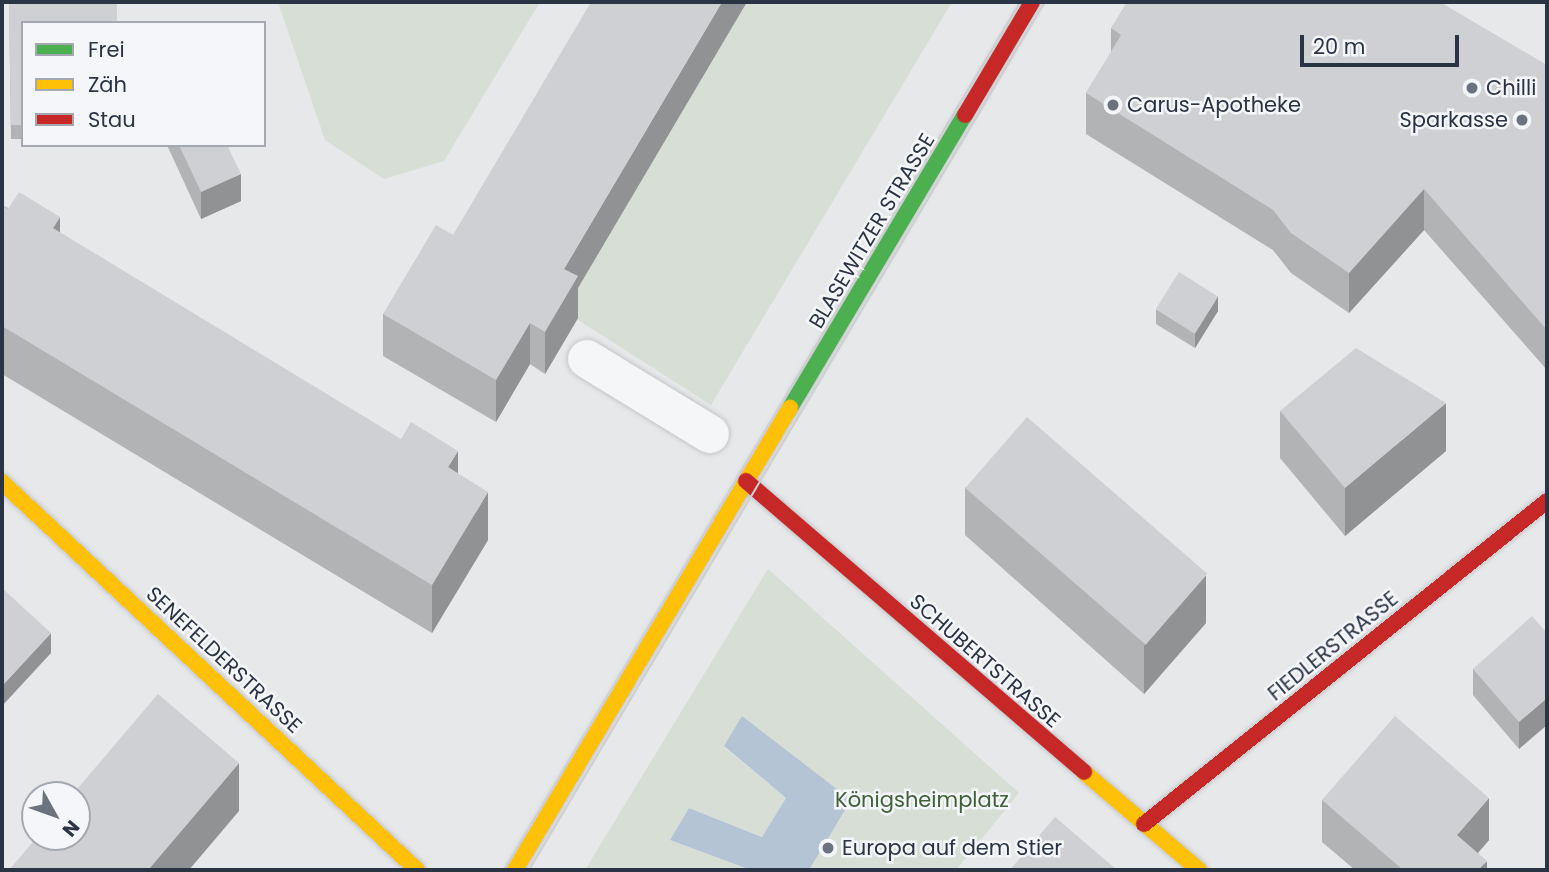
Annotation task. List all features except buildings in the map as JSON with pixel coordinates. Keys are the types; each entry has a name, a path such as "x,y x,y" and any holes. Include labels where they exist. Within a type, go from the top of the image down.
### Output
{"street":[{"name":"BLASEWITZER STRASSE","path":"746,481 1032,2"},
{"path":"587,359 710,434"},
{"name":"SCHUBERTSTRASSE","path":"746,481 1199,870"},
{"path":"515,870 746,481"},
{"name":"SENEFELDERSTRASSE","path":"2,482 417,870"},
{"name":"FIEDLERSTRASSE","path":"1144,824 1547,501"}],"green space":[{"path":"278,2 540,2 444,161 384,179 325,140"},
{"path":"747,2 952,2 711,405 564,311"},
{"name":"Königsheimplatz","path":"768,569 1019,793 956,870 809,870 851,800 724,747 786,798 763,837 689,808 670,840 751,870 585,870"}],"water":[{"path":"742,716 851,800 809,870 751,870 670,840 689,808 762,837 786,798 724,746"}],"tram line":[{"path":"504,870 1020,2"},
{"path":"529,870 1045,2"}],"traffic: fast":[{"path":"790,408 965,115"}],"traffic: slow":[{"path":"515,870 790,408"},
{"path":"2,482 417,870"},
{"path":"1084,772 1199,870"}],"traffic: jam":[{"path":"965,115 1032,2"},
{"path":"746,481 1084,772"},
{"path":"1144,824 1547,501"}],"place":[{"name":"Chilli","path":"1472,88"},
{"name":"Carus-Apotheke","path":"1113,105"},
{"name":"Sparkasse","path":"1522,120"},
{"name":"Europa auf dem Stier","path":"828,848"}]}
